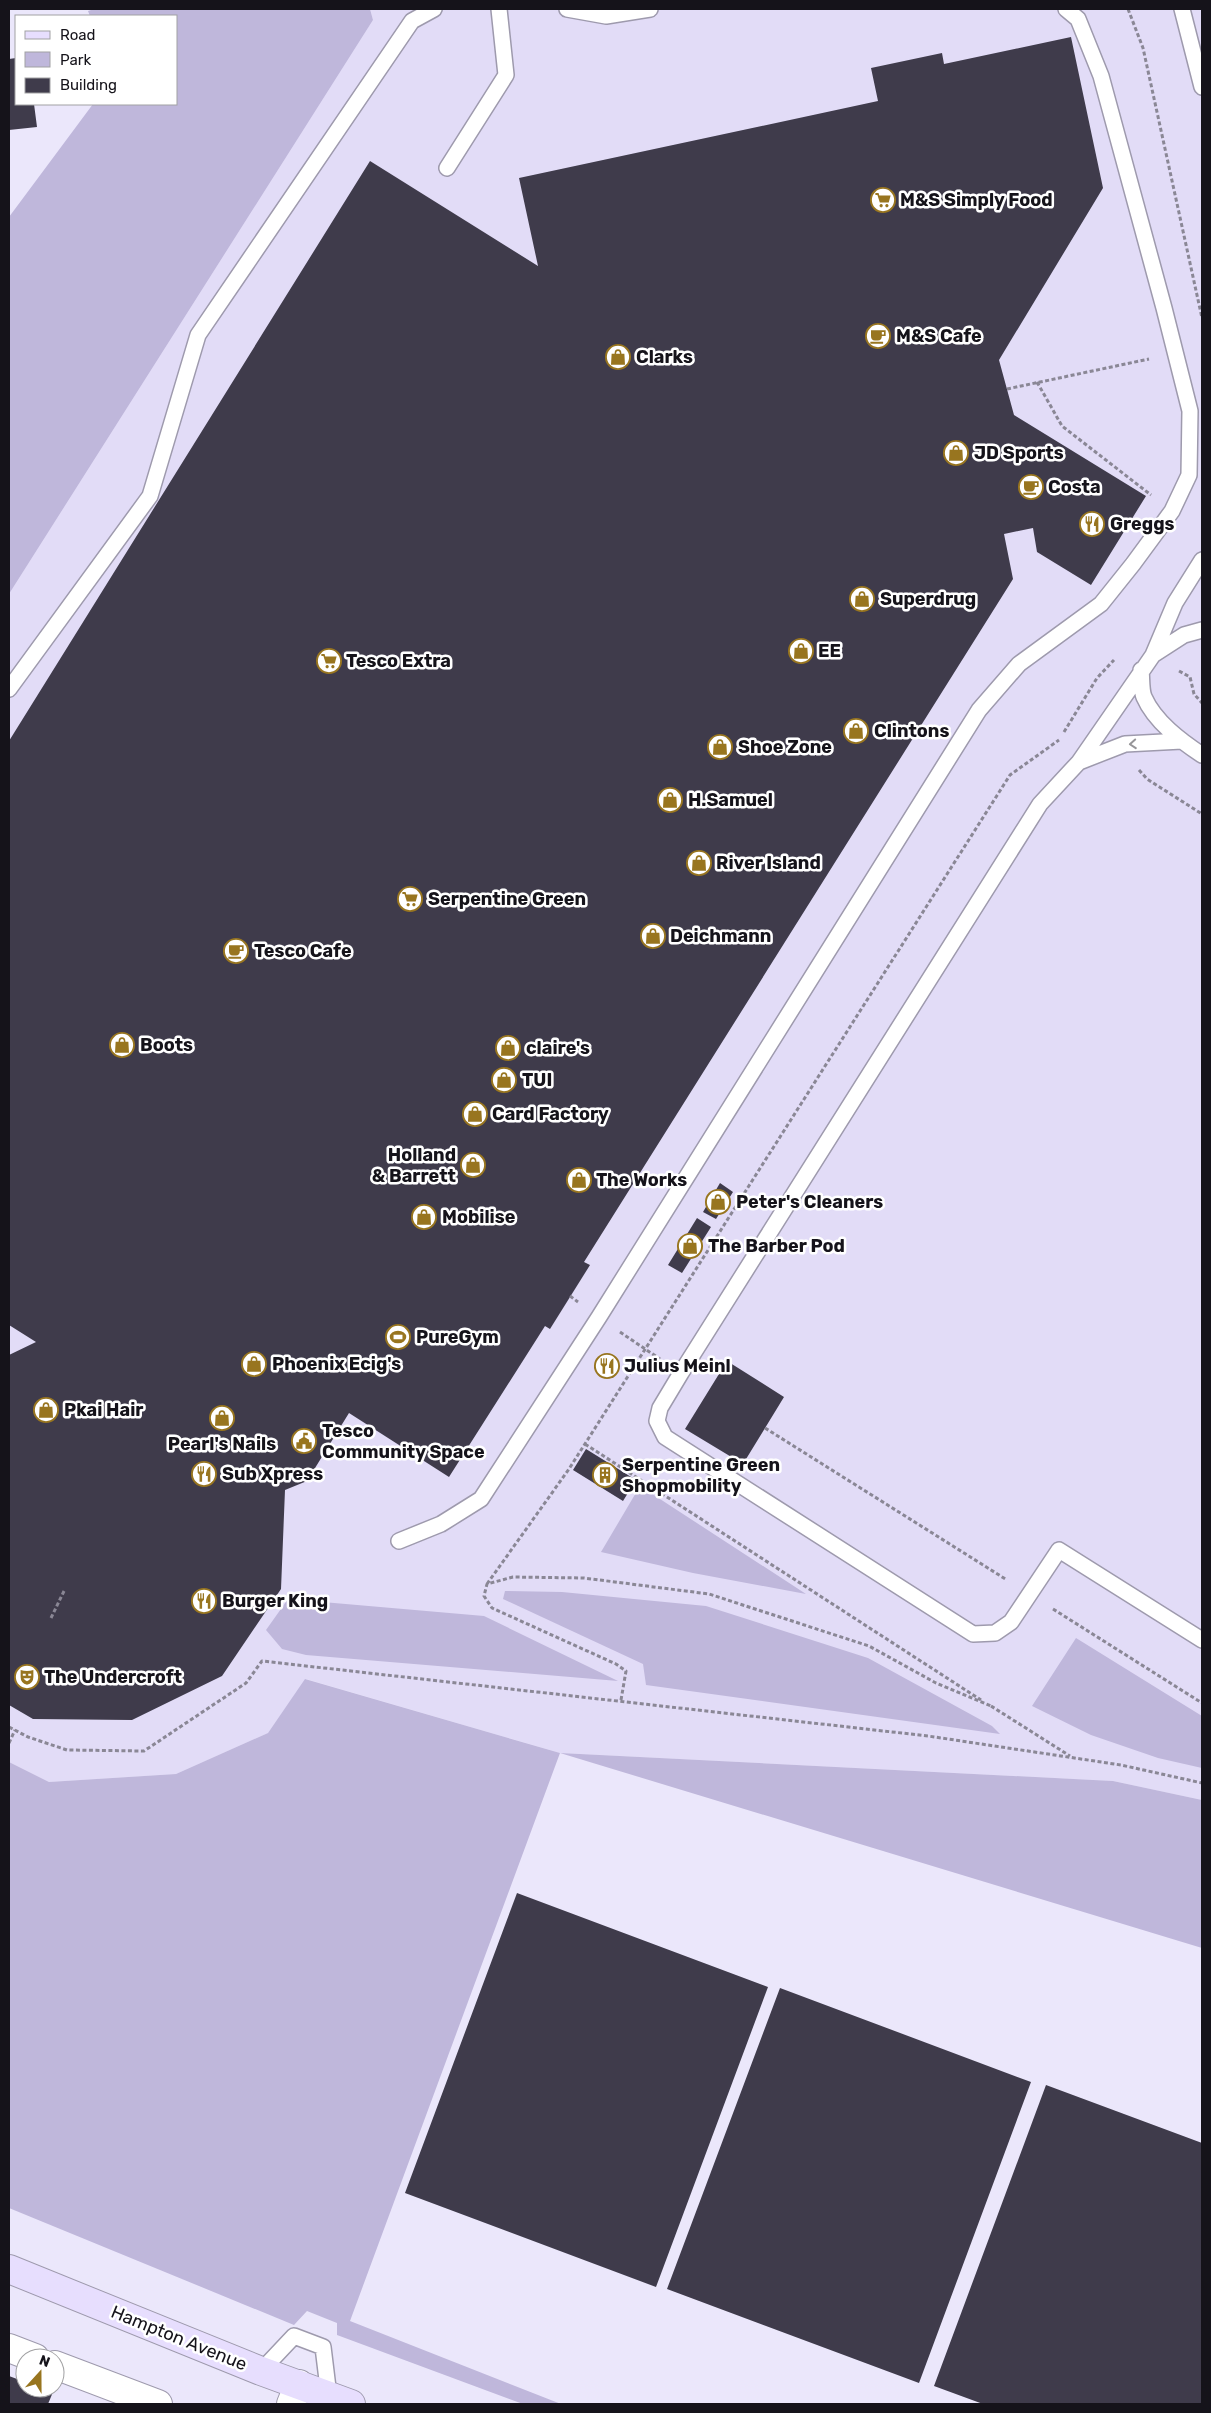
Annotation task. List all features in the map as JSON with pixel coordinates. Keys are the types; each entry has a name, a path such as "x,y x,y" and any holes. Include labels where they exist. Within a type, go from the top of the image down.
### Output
{"street":[{"name":"Hampton Avenue","path":"9,2269 262,2371 295,2394 340,2400"},
{"path":"65,2369 158,2404"}],"lane":[{"path":"9,689 150,496 198,335 412,21 434,9"},
{"path":"447,168 506,75 499,9"},
{"path":"568,9 606,16 650,9"},
{"path":"399,1541 441,1524 481,1499 599,1318 979,710 1018,664 1101,604 1172,511 1189,475 1190,411 1175,352 1101,76 1078,19 1066,9"},
{"path":"1182,9 1202,86"},
{"path":"1202,560 1175,603 1153,655 1079,762 1040,804 681,1373 660,1408 657,1421 665,1437 973,1634 995,1633 1011,1622 1031,1595 1059,1550 1202,1640"},
{"path":"1153,655 1184,635 1202,630"},
{"path":"1141,670 1144,696 1159,720 1182,741 1202,755"},
{"path":"1079,762 1125,744 1182,741"},
{"path":"262,2371 294,2336 323,2347 340,2400"}],"path":[{"path":"1128,9 1143,48 1202,318"},
{"path":"1007,388 1175,352"},
{"path":"1037,382 1062,426 1172,511"},
{"path":"621,1700 626,1671 616,1664 492,1608 484,1596 487,1584 585,1444 1010,775 1059,740 1097,678 1120,654"},
{"path":"570,1296 599,1318 681,1373"},
{"path":"765,1428 1202,1703"},
{"path":"585,1444 1073,1757"},
{"path":"487,1584 513,1577 584,1578 709,1594 869,1646 936,1683 991,1706"},
{"path":"51,1618 65,1589"},
{"path":"9,1727 28,1738 66,1750 144,1751 246,1683 262,1661 928,1736 1073,1757 1202,1783"},
{"path":"9,1743 15,1730"}],"shaded area":[{"path":"370,9 1202,9 1202,1800 1113,1781 560,1753 306,1679 268,1733 176,1774 49,1782 9,1762 9,594 373,20"}],"green space":[{"path":"94,9 370,9 373,20 9,594 9,217 92,105 178,105 178,15 90,15 88,11"},
{"path":"640,1486 806,1594 693,1573 601,1552"},
{"path":"505,1591 562,1592 706,1606 868,1658 992,1726 1000,1734 646,1685 643,1664 503,1599"},
{"path":"288,1599 484,1616 618,1681 306,1655 282,1649 266,1630"},
{"path":"1076,1638 1202,1716 1202,1768 1158,1758 1091,1735 1032,1706"},
{"path":"305,1679 560,1753 350,2321 561,2404 523,2404 337,2335 337,2323 307,2311 294,2325 9,2208 9,1762 49,1782 176,1774 268,1733"},
{"path":"560,1753 1113,1781 1202,1800 1202,1948"}],"building":[{"name":"Serpentine Green","path":"1071,37 1103,188 999,360 1014,415 1146,496 1091,585 1037,552 1033,528 1004,534 1013,579 584,1262 590,1265 550,1329 545,1326 449,1477 349,1413 307,1481 285,1490 281,1589 222,1676 132,1720 33,1719 9,1705 9,1355 36,1342 9,1325 9,741 370,161 538,266 519,178 878,101 871,68 942,53 944,64"},
{"path":"15,58 15,105 34,105 37,127 9,130 9,59"},
{"name":"Peter's Cleaners","path":"720,1183 733,1192 716,1219 703,1212"},
{"name":"The Barber Pod","path":"697,1218 711,1227 682,1273 668,1265"},
{"name":"Julius Meinl","path":"601,1356 619,1365 613,1378 594,1368"},
{"path":"727,1361 784,1397 743,1464 685,1429"},
{"name":"Serpentine Green Shopmobility","path":"586,1449 636,1480 623,1501 573,1470"},
{"path":"517,1893 768,1987 656,2287 405,2193"},
{"path":"780,1988 1031,2082 919,2383 667,2289"},
{"path":"1046,2085 1202,2143 1202,2404 983,2404 934,2386"},
{"path":"9,2376 15,2378 15,2398 50,2398 48,2404 9,2404"}],"place":[{"name":"M&S Simply Food","path":"883,200"},
{"name":"M&S Cafe","path":"878,336"},
{"name":"Clarks","path":"618,357"},
{"name":"JD Sports","path":"956,453"},
{"name":"Costa","path":"1031,487"},
{"name":"Greggs","path":"1092,524"},
{"name":"Superdrug","path":"862,599"},
{"name":"EE","path":"801,651"},
{"name":"Tesco Extra","path":"329,661"},
{"name":"Clintons","path":"856,731"},
{"name":"Shoe Zone","path":"720,747"},
{"name":"H.Samuel","path":"670,800"},
{"name":"River Island","path":"699,863"},
{"name":"Serpentine Green","path":"410,899"},
{"name":"Deichmann","path":"653,936"},
{"name":"Tesco Cafe","path":"236,951"},
{"name":"Boots","path":"122,1045"},
{"name":"claire's","path":"508,1048"},
{"name":"TUI","path":"504,1080"},
{"name":"Card Factory","path":"475,1114"},
{"name":"Holland & Barrett","path":"473,1165"},
{"name":"The Works","path":"579,1180"},
{"name":"Peter's Cleaners","path":"718,1202"},
{"name":"Mobilise","path":"424,1217"},
{"name":"The Barber Pod","path":"690,1246"},
{"name":"PureGym","path":"398,1337"},
{"name":"Phoenix Ecig's","path":"254,1364"},
{"name":"Julius Meinl","path":"607,1366"},
{"name":"Pkai Hair","path":"46,1410"},
{"name":"Pearl's Nails","path":"222,1418"},
{"name":"Tesco Community Space","path":"304,1441"},
{"name":"Sub Xpress","path":"204,1474"},
{"name":"Serpentine Green Shopmobility","path":"605,1475"},
{"name":"Burger King","path":"204,1601"},
{"name":"The Undercroft","path":"27,1677"}]}
